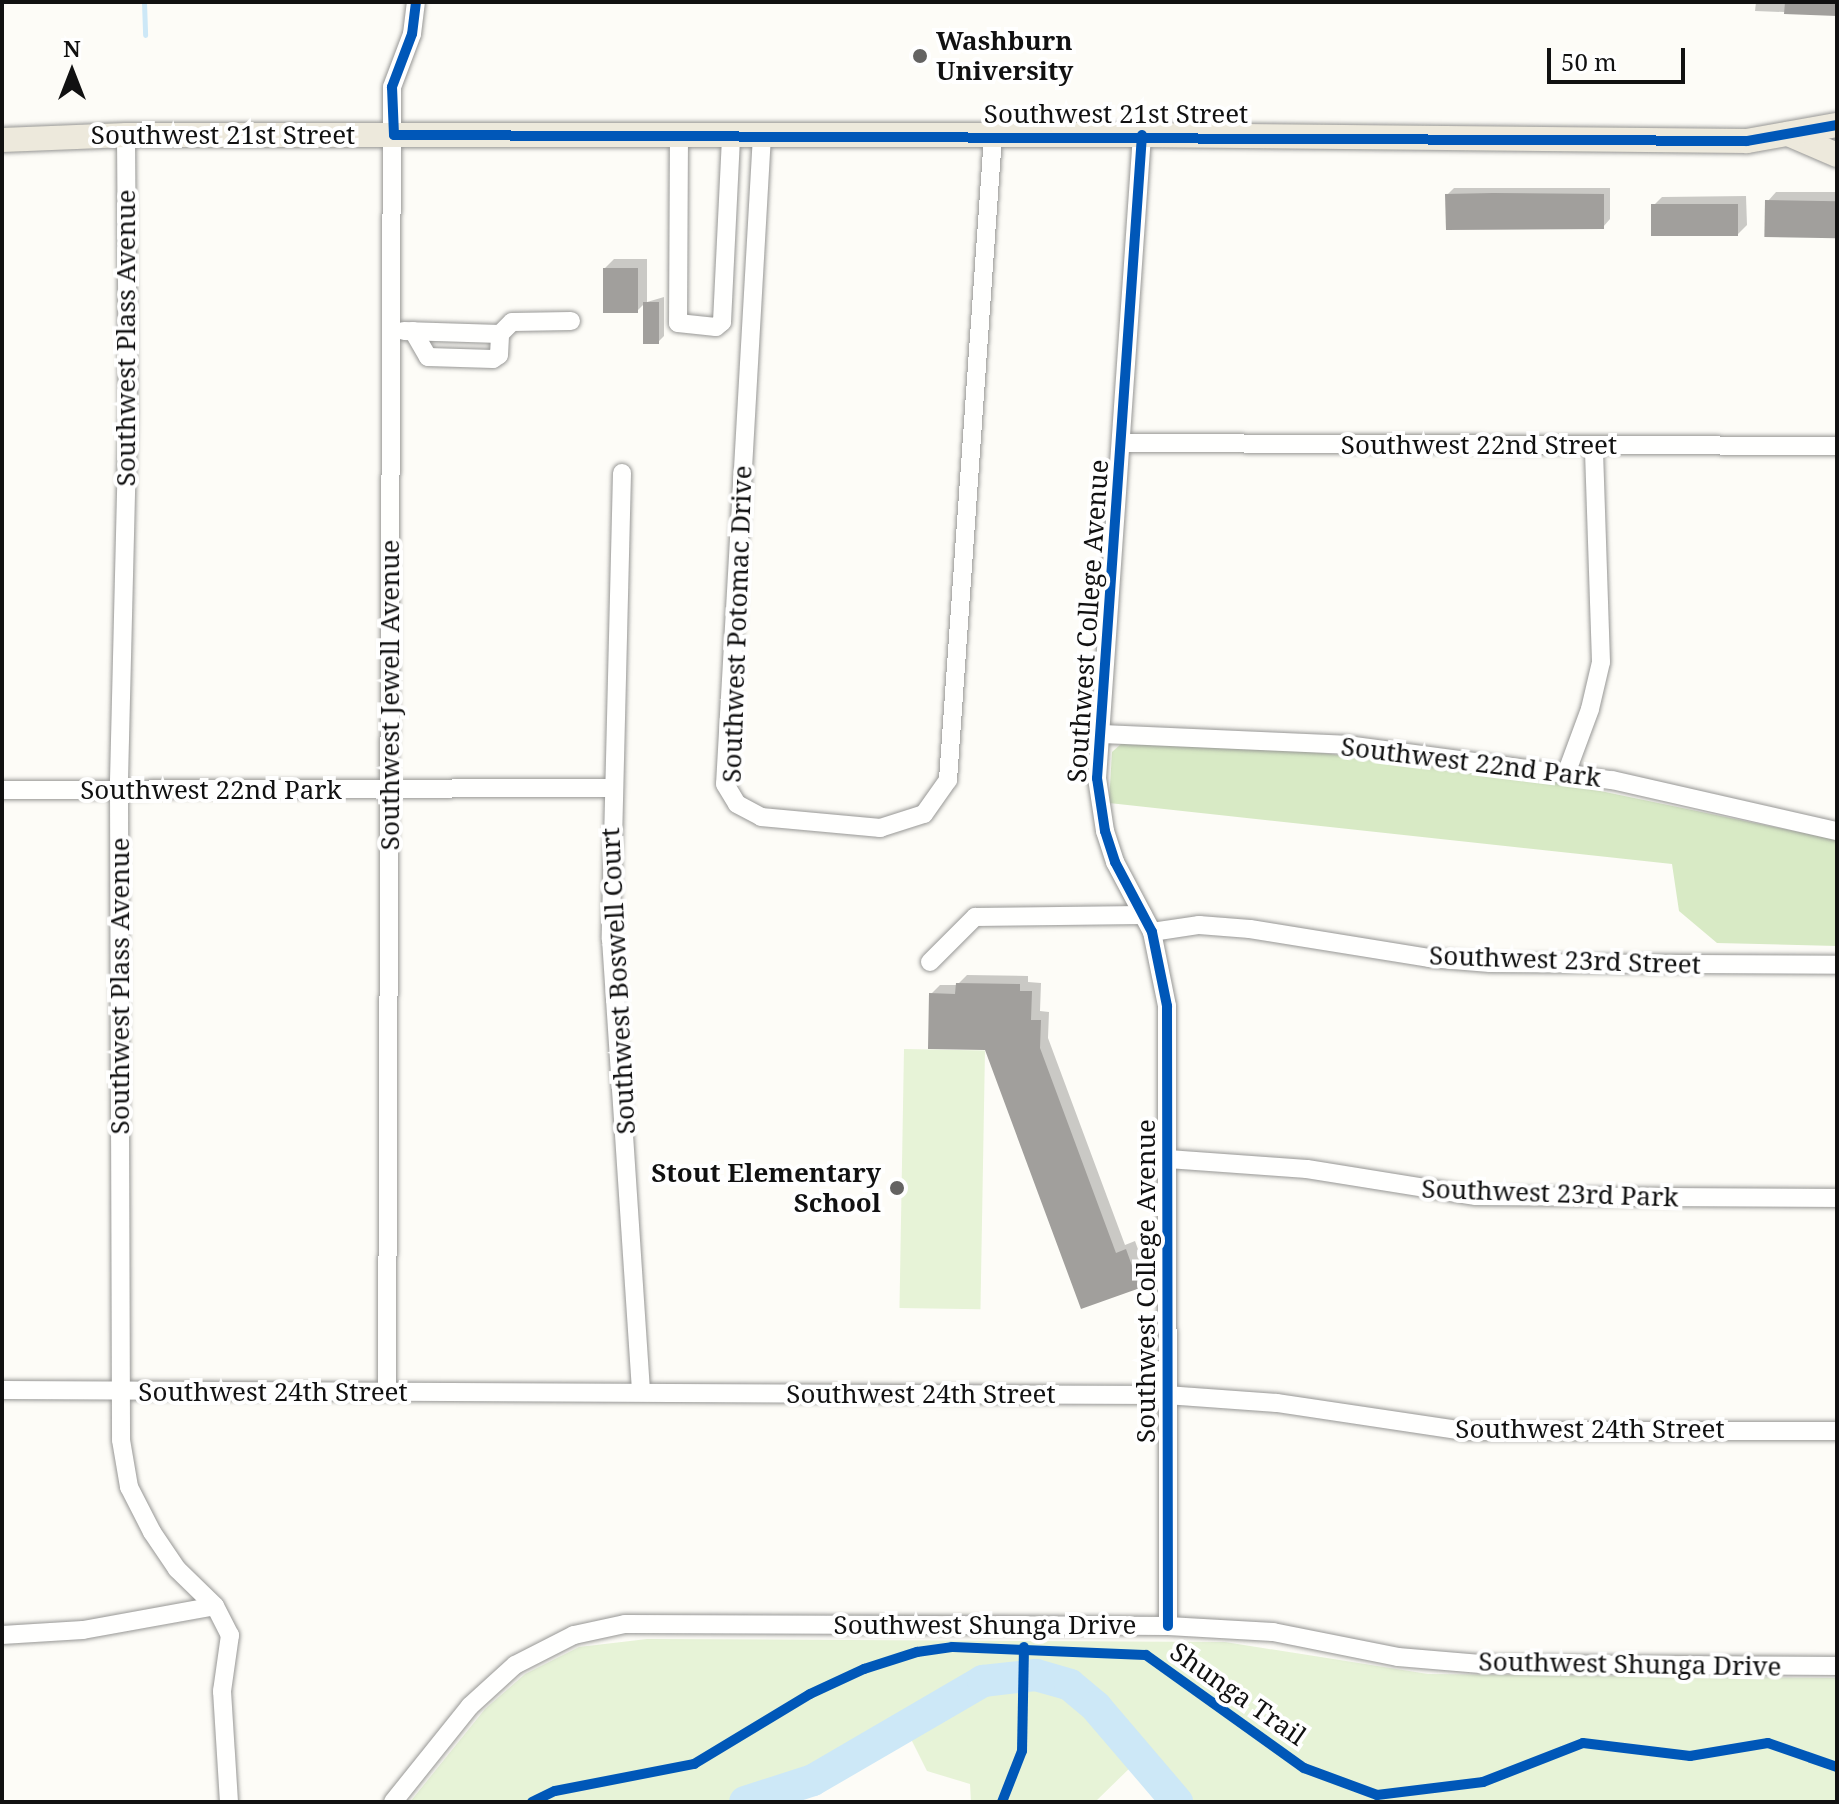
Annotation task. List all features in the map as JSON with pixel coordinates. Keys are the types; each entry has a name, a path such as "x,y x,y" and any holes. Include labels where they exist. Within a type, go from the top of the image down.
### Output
{"main road":[{"name":"Southwest 21st Street","path":"2,140 126,135 1142,135 1747,141 1837,125"},
{"path":"1788,134 1837,155"}],"street":[{"name":"Southwest Jewell Avenue","path":"387,1392 392,87 412,34 416,2"},
{"name":"Southwest Plass Avenue","path":"126,135 128,412 119,790 121,1440 129,1487 177,1569 215,1606 230,1635 222,1691 229,1802"},
{"path":"679,135 678,323 716,327 722,322 731,135"},
{"name":"Southwest Potomac Drive","path":"762,135 725,784 737,804 761,817 880,828 924,814 948,780 993,136"},
{"name":"Southwest College Avenue","path":"1142,135 1097,778 1105,831 1148,924 1167,1006 1168,1626"},
{"path":"413,331 428,357 493,359 499,355 500,334 512,322 571,321"},
{"path":"393,330 500,334"},
{"name":"Southwest 22nd Street","path":"1122,443 1837,446"},
{"path":"1566,774 1590,709 1601,662 1594,446"},
{"name":"Southwest Boswell Court","path":"622,473 612,788 611,939 641,1392"},
{"name":"Southwest 22nd Park","path":"1100,734 1335,744 1566,774 1837,831"},
{"name":"Southwest 22nd Park","path":"2,790 612,788"},
{"name":"Southwest 23rd Street","path":"930,962 975,917 1238,928 1429,958 1490,963 1837,965"},
{"name":"Southwest 23rd Park","path":"1168,1159 1283,1166 1461,1195 1837,1198"},
{"name":"Southwest 24th Street","path":"2,1390 1166,1395 1277,1403 1464,1431 1837,1431"},
{"path":"2,1635 83,1630 215,1606"},
{"name":"Southwest Shunga Drive","path":"393,1802 494,1681 539,1651 604,1627 646,1623 1168,1626 1273,1632 1398,1657 1481,1664 1837,1666"}],"green space":[{"path":"1121,744 1306,751 1557,782 1837,840 1837,946 1717,943 1679,911 1672,864 1109,803 1112,752"},
{"path":"904,1049 985,1050 980,1309 899,1308"},
{"path":"647,1639 1225,1642 1428,1674 1837,1678 1837,1802 1177,1802 1138,1760 1095,1802 971,1802 970,1784 927,1771 905,1727 813,1780 745,1802 410,1802 485,1709 525,1674 579,1647"}],"building":[{"path":"1785,2 1837,2 1837,16 1784,14"},
{"path":"1445,194 1604,194 1604,229 1446,230"},
{"path":"1765,200 1837,201 1836,238 1764,237"},
{"path":"1651,204 1738,204 1738,236 1651,236"},
{"path":"603,268 638,268 638,313 603,313"},
{"path":"643,302 659,302 659,344 643,344"},
{"path":"956,983 1020,984 1020,991 1032,991 1031,1020 1041,1020 1040,1048 1116,1253 1126,1249 1140,1288 1081,1309 985,1050 928,1049 929,993 955,994"}],"waterway":[{"path":"144,2 145,35"},
{"path":"745,1802 813,1780 983,1681 1036,1675 1070,1685 1096,1707 1177,1802"}],"cycle path":[{"path":"416,2 412,34 392,87 394,135 1747,141 1837,125"},
{"path":"1142,135 1097,778 1105,831 1115,862 1152,932 1167,1006 1168,1626"},
{"name":"Shunga Trail","path":"532,1802 555,1791 694,1764 810,1694 864,1669 917,1652 952,1647 1146,1655 1304,1768 1377,1795 1483,1782 1583,1743 1690,1756 1768,1743 1837,1767"},
{"path":"1002,1802 1022,1751 1024,1647"}],"place":[{"name":"Washburn University","path":"920,56"},
{"name":"Stout Elementary School","path":"897,1188"}]}
